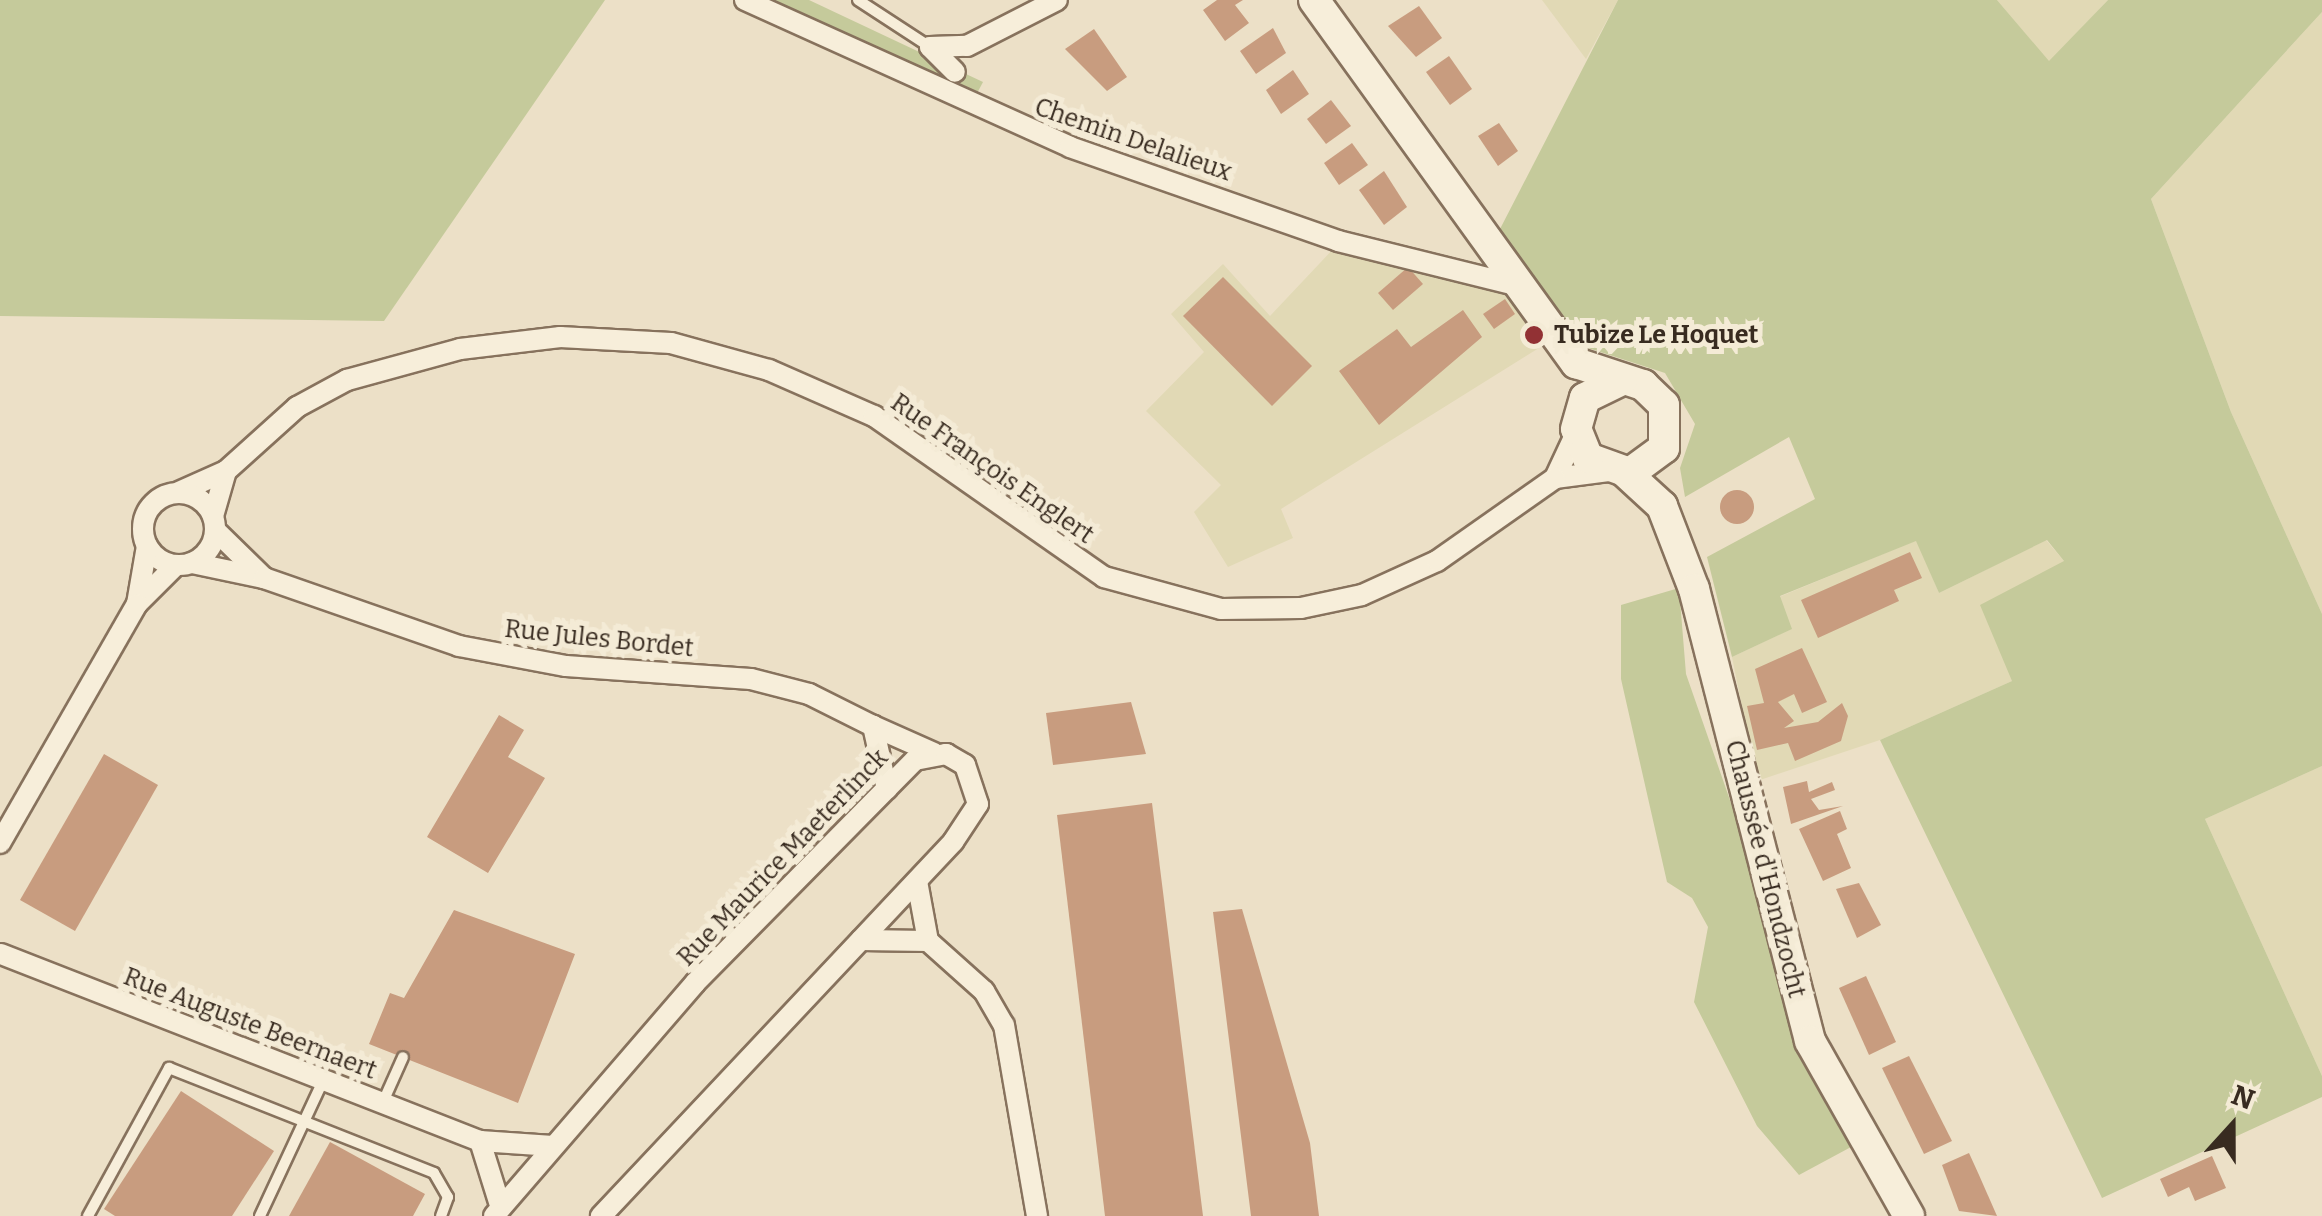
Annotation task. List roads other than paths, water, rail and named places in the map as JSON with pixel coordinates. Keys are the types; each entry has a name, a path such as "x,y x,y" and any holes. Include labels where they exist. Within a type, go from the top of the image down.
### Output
{"main road":[{"path":"1314,0 1576,362 1643,385 1664,405 1662,506"},
{"path":"1576,362 1578,421 1588,458 1617,472 1662,506"},
{"path":"1578,421 1596,388 1622,380"},
{"path":"1617,472 1664,448"},
{"name":"Chaussée d'Hondzocht","path":"1662,506 1718,674 1794,994 1835,1093 1909,1216"}],"street":[{"name":"Chemin Delalieux","path":"745,0 1070,147 1338,241 1520,286"},
{"path":"930,47 966,46 1057,0"},
{"path":"930,47 955,72"},
{"name":"Rue François Englert","path":"226,471 298,406 346,380 422,357 560,337 672,343 770,370 874,416 1104,576 1221,609 1301,608 1362,595 1437,561 1555,478"},
{"path":"1578,421 1555,478 1617,472"},
{"path":"0,844 136,604 147,546 148,510 226,471"},
{"path":"136,604 184,564 214,523 226,471"},
{"path":"179,492 214,523 264,578"},
{"path":"147,546 184,564"},
{"name":"Rue Jules Bordet","path":"184,564 264,578 459,646 566,666 751,679 809,694 934,753"},
{"path":"873,726 887,789"},
{"path":"601,1216 917,881 978,804 972,772 934,753"},
{"name":"Rue Maurice Maeterlinck","path":"497,1209 695,983 887,789 934,753"},
{"path":"917,881 928,941 984,991 1004,1025 1037,1216"},
{"path":"861,940 928,941"},
{"name":"Rue Auguste Beernaert","path":"0,953 480,1140 553,1146"},
{"path":"480,1140 497,1209"}],"lane":[{"path":"858,0 930,47"},
{"path":"383,1102 402,1057"},
{"path":"88,1216 169,1068 434,1173 448,1197 440,1216"},
{"path":"260,1216 324,1080"}],"place":[{"name":"Tubize Le Hoquet","path":"1534,335"}]}
